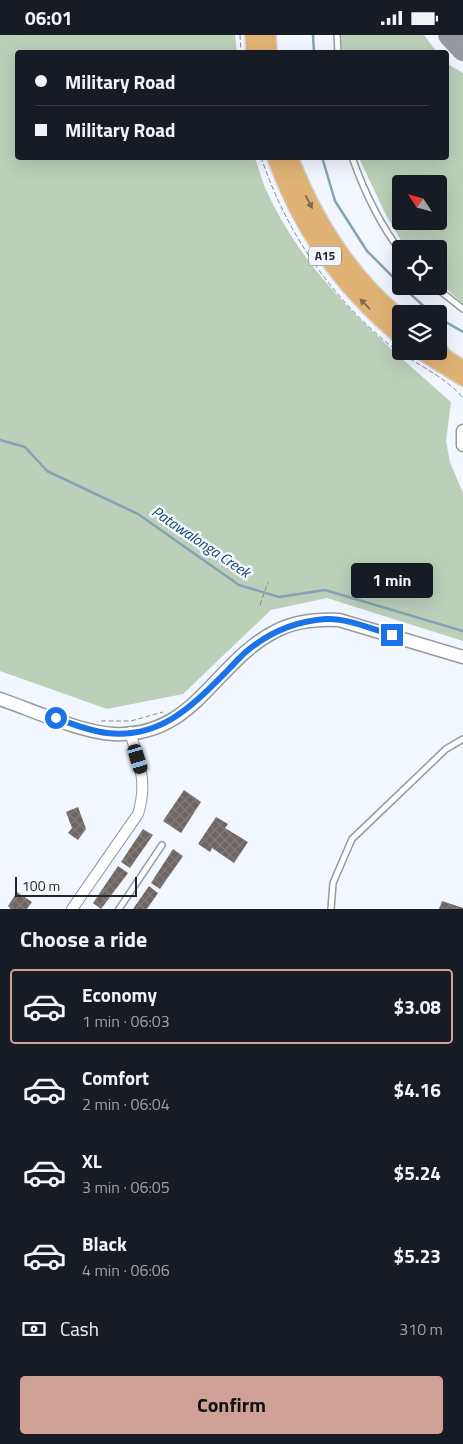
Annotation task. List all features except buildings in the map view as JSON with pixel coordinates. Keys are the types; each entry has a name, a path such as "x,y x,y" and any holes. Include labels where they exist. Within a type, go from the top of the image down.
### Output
{"main road":[{"path":"253,35 254,50"},
{"path":"268,35 269,50"},
{"name":"A15","path":"276,160 299,214 327,260 363,303 392,329"},
{"name":"A15","path":"291,160 303,191 330,239 370,288 392,309"},
{"path":"447,351 463,361"},
{"path":"447,358 463,368"},
{"path":"435,360 463,377"}],"street":[{"path":"463,431 463,445"},
{"path":"0,699 93,731 114,734 130,733 157,726 181,715 250,647 274,632 298,623 339,620 463,657"},
{"path":"72,909 138,814 144,796 143,777 130,733"}],"lane":[{"path":"336,35 338,50"},
{"path":"353,160 369,201 392,240"},
{"path":"445,295 463,309"},
{"path":"331,909 333,883 352,839 446,749 463,739"},
{"path":"119,909 162,845"}],"path":[{"path":"240,35 241,50"},
{"path":"260,605 268,582"}],"green space":[{"path":"0,35 235,35 237,50 15,50 15,160 256,160 266,189 284,225 325,281 348,307 392,349 392,360 404,360 451,402 446,441 450,462 463,493 463,641 327,598 271,610 183,694 107,709 0,671"},
{"path":"341,35 424,35 435,50 342,50"},
{"path":"449,65 463,73 463,304 447,289 447,240 401,240 395,230 448,230 448,175 392,175 392,225 360,160 449,160"}],"waterway":[{"path":"313,35 314,50"},
{"path":"323,160 335,201 367,251 392,276"},
{"path":"412,295 422,305"},
{"path":"447,323 463,332"},
{"name":"Patawalonga Creek","path":"0,440 25,447 47,471 138,514 239,585 279,597 325,590 463,631"}],"taxiway":[{"path":"449,35 463,50"}],"route":[{"path":"56,718 93,731 114,734 143,731 157,726 181,715 192,707 250,647 274,632 298,623 326,619 339,620 392,635"}]}
